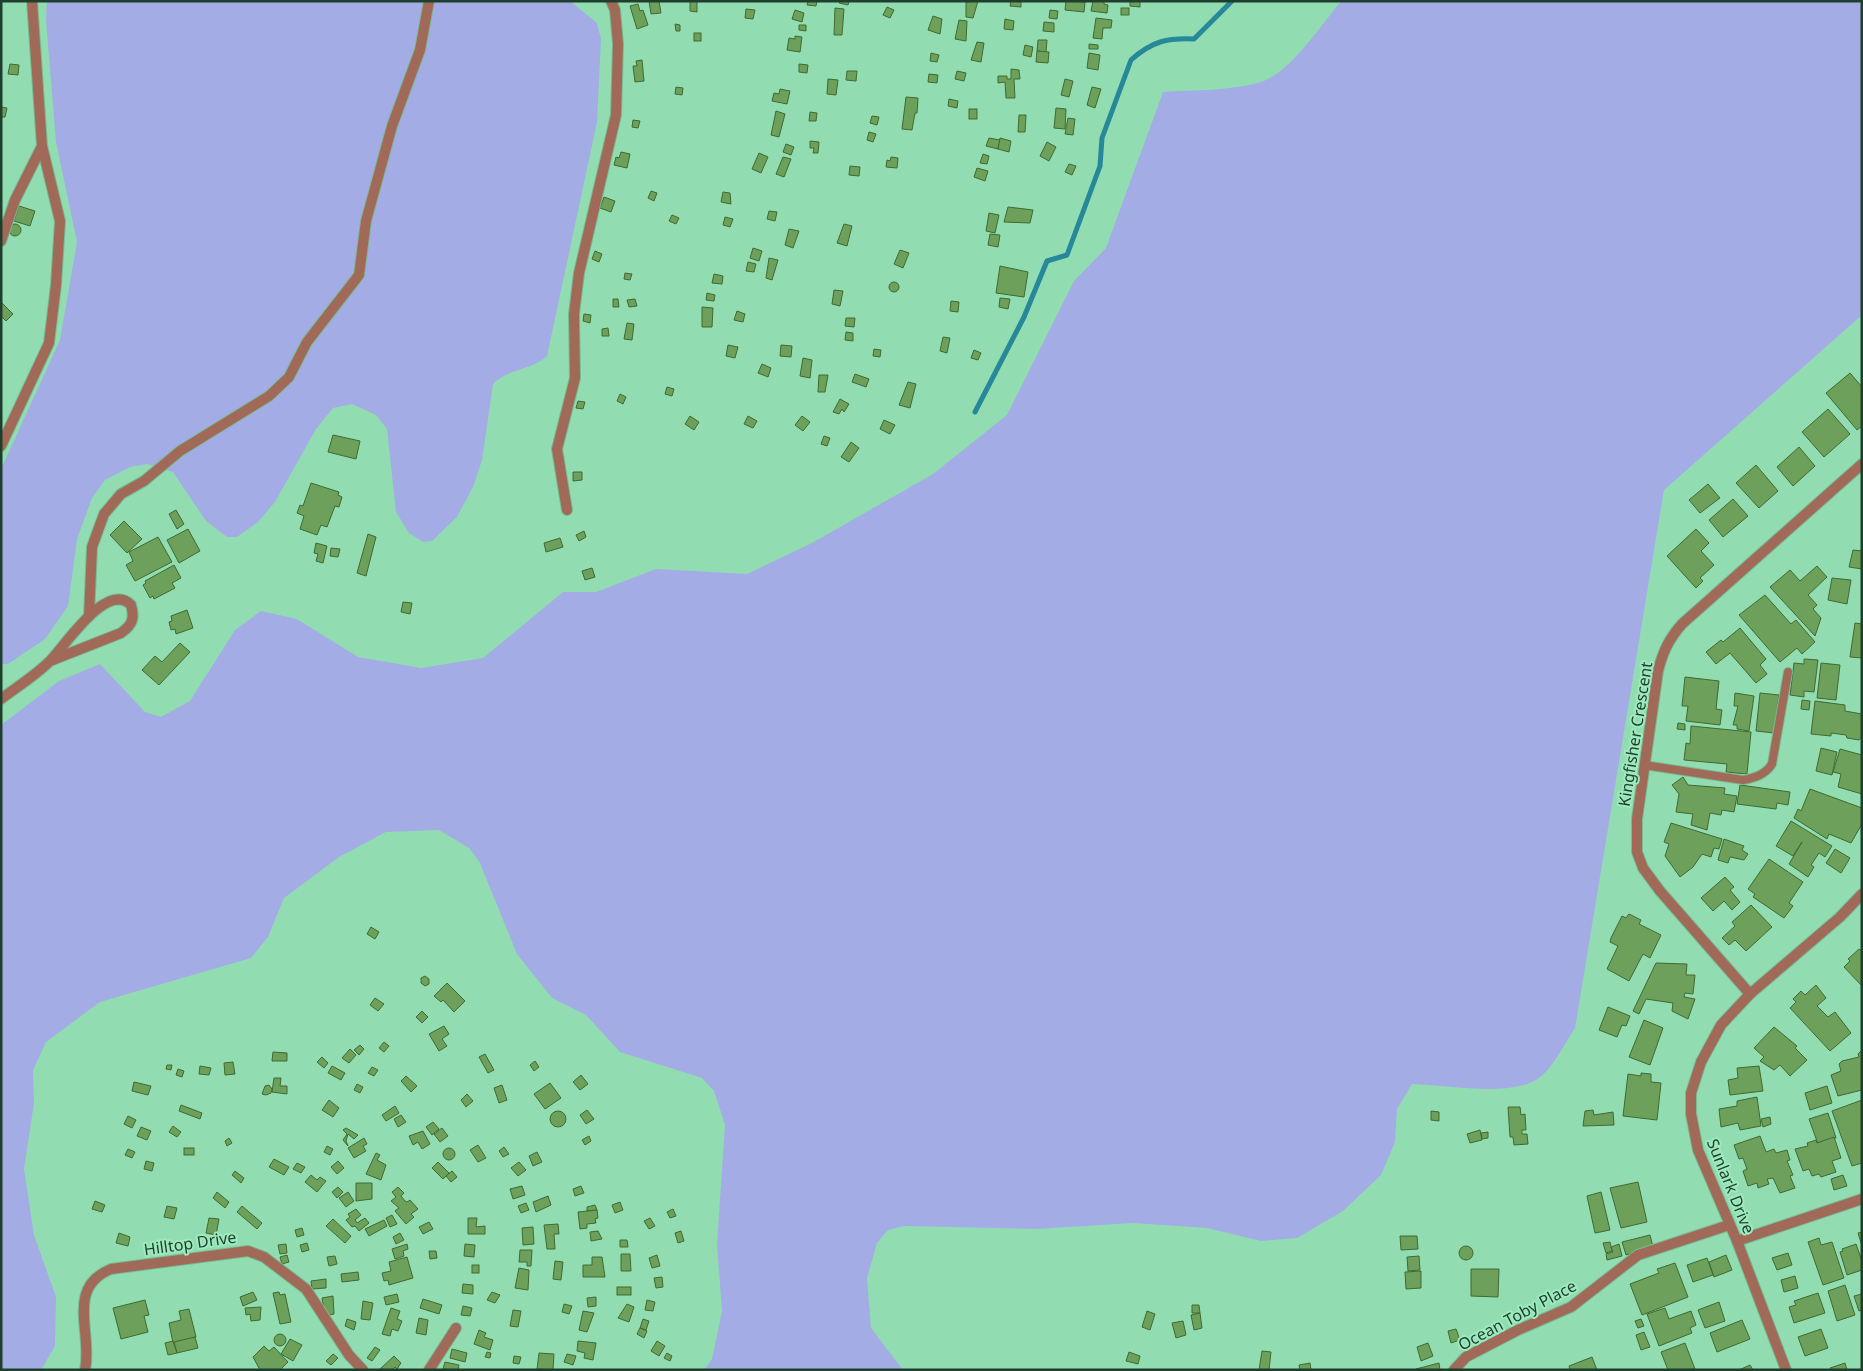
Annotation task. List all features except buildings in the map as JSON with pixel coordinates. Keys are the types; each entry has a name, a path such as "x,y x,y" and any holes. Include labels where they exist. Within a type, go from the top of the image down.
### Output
{"street":[{"path":"1,446 49,343 56,285 60,221 42,146 32,1"},
{"path":"89,616 92,547 104,514 120,494 144,481 180,451 269,396 289,377 307,342 359,275 366,221 392,126 420,50 429,1"},
{"path":"567,510 561,484 557,449 575,378 574,314 579,273 616,115 618,44 615,10 611,1"},
{"path":"1,241 15,200 42,146"},
{"name":"Kingfisher Crescent","path":"1750,994 1660,891 1643,868 1637,852 1635,839 1658,671 1663,652 1671,636 1862,464"},
{"path":"1,699 50,662 89,616 101,606 112,600 121,600 131,605 134,613 132,624 121,633 50,662"},
{"name":"Sunlark Drive","path":"1786,1370 1738,1241 1698,1150 1691,1114 1692,1093 1701,1062 1709,1044 1721,1025 1750,994 1840,917 1862,894"},
{"path":"1738,1241 1862,1199"},
{"name":"Ocean Toby Place","path":"1454,1370 1466,1358 1518,1330 1571,1307 1638,1255 1730,1225"},
{"name":"Hilltop Drive","path":"85,1370 84,1302 87,1289 99,1274 111,1269 248,1251 264,1257 306,1288 350,1355 363,1370"},
{"path":"428,1370 456,1328"}],"lane":[{"path":"1644,765 1743,780 1754,778 1768,770 1772,764 1788,672"}],"shaded area":[{"path":"47,1 570,1 597,23 601,39 597,122 547,356 541,361 505,375 493,384 482,460 473,487 457,517 432,541 423,542 409,533 396,512 387,429 376,415 352,404 333,408 316,429 275,502 258,522 237,537 227,537 206,521 173,472 147,464 130,467 105,480 92,498 77,539 68,606 45,639 8,664 1,664 1,469 60,340 77,242 56,142 46,20"},
{"path":"1341,1 1862,1 1862,315 1664,490 1575,1028 1551,1066 1532,1082 1505,1088 1473,1089 1412,1084 1397,1109 1395,1142 1381,1175 1343,1211 1297,1238 1261,1241 1207,1228 1133,1223 1036,1229 904,1226 888,1230 877,1243 867,1278 871,1328 903,1370 704,1370 712,1359 722,1311 717,1244 725,1125 714,1091 702,1078 620,1052 586,1015 552,998 517,954 479,861 469,848 439,830 386,832 339,857 284,898 268,937 251,958 100,1002 46,1042 33,1070 34,1103 24,1169 34,1235 56,1297 55,1346 41,1370 1,1370 1,725 59,681 100,664 145,712 161,717 190,701 235,630 261,611 297,619 358,657 421,668 483,658 563,592 596,592 656,569 747,574 812,543 933,474 1007,415 1074,281 1106,248 1163,92 1237,87 1261,82 1272,77 1305,47"}],"waterway":[{"path":"975,412 1024,317 1047,261 1067,255 1100,166 1102,138 1131,60 1160,42 1176,39 1194,39 1232,1"}]}
